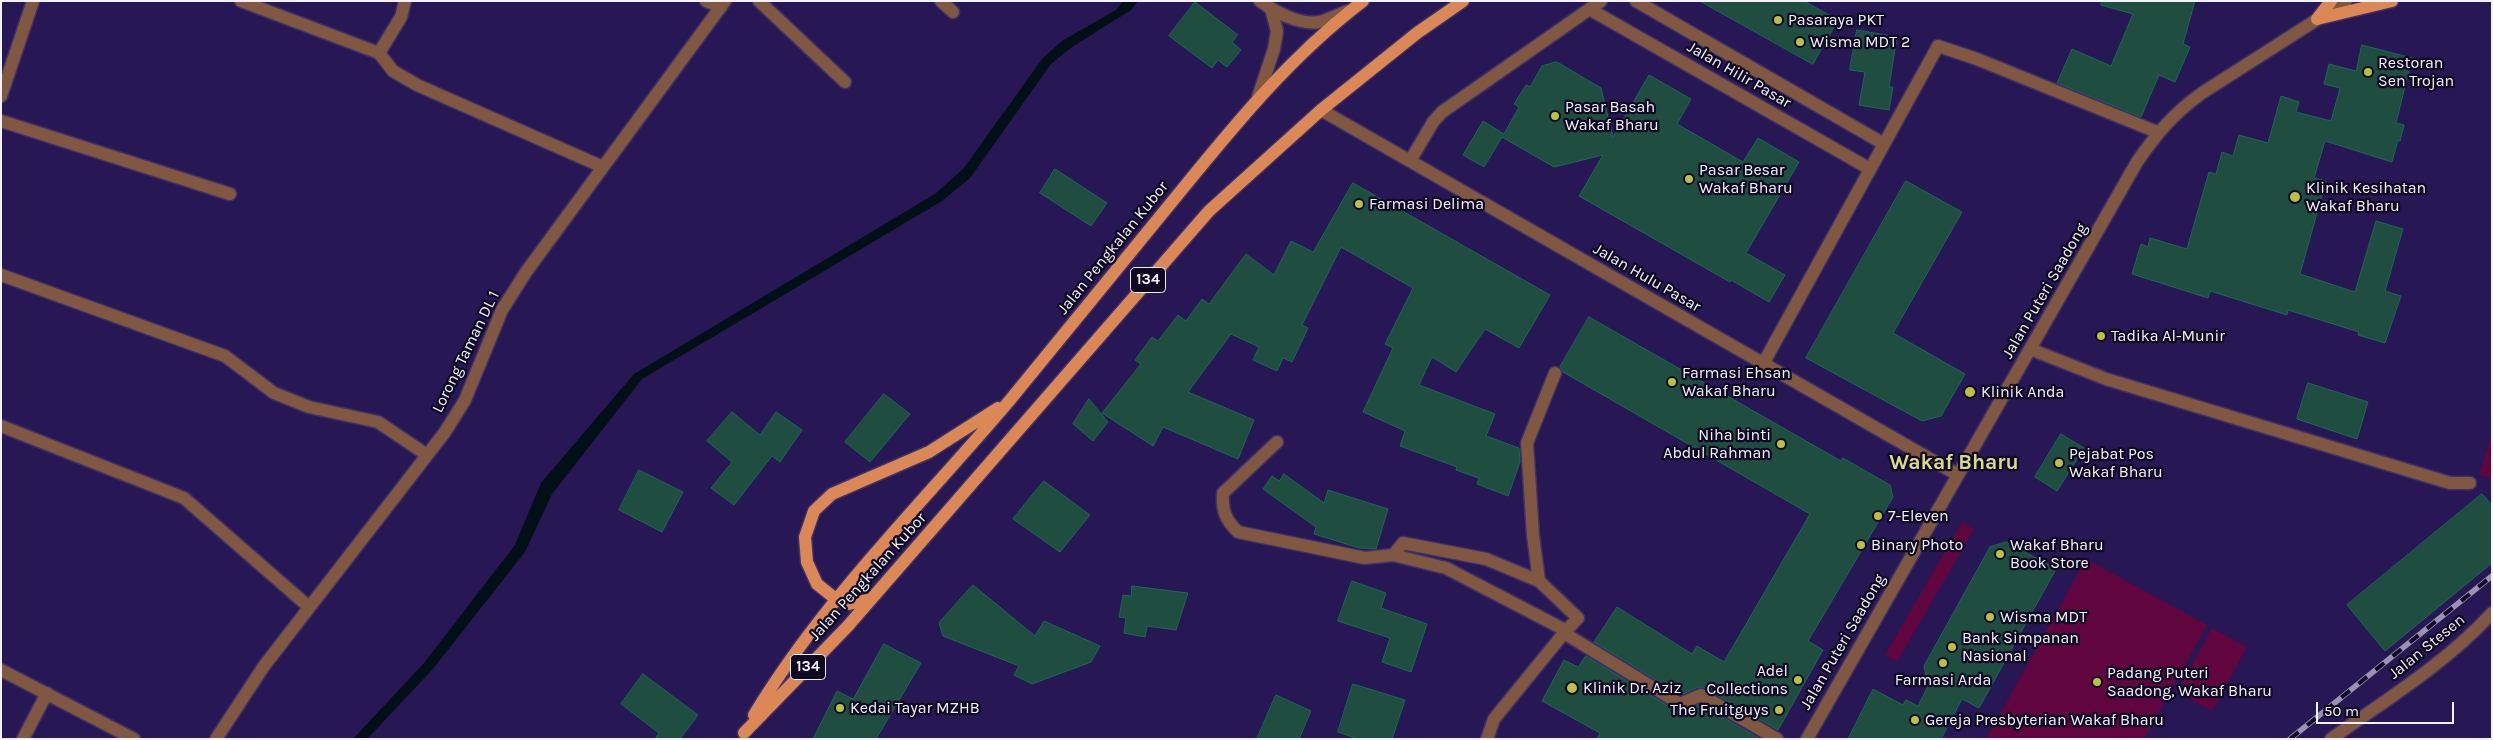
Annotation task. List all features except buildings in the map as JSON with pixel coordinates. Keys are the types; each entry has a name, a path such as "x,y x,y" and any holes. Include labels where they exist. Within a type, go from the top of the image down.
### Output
{"main road":[{"name":"Jalan Pengkalan Kubor","path":"742,736 774,682 837,600 1009,401 1258,97 1320,35 1363,1"},
{"name":"Jalan Pengkalan Kubor","path":"742,736 848,627 1209,211 1321,110 1417,33 1463,1"},
{"path":"2318,19 2331,1"},
{"path":"2318,19 2392,1"},
{"path":"872,599 849,604 837,600 817,584 807,562 805,537 814,511 832,494 929,452 1009,401"}],"street":[{"path":"1,96 33,1"},
{"path":"241,1 379,53 393,71 417,85 603,167"},
{"path":"379,53 401,17 405,1"},
{"path":"706,1 723,4"},
{"path":"759,1 845,82"},
{"path":"941,1 953,12"},
{"path":"1260,1 1271,9 1303,21 1311,22 1318,22 1350,10"},
{"path":"1410,161 1433,122 1442,112 1601,1"},
{"name":"Jalan Hilir Pasar","path":"1636,1 1884,144"},
{"name":"Jalan Puteri Saadong","path":"1807,739 2137,162 2157,132 2179,110 2202,93 2346,1"},
{"name":"Lorong Taman DL 1","path":"216,739 264,666 427,455 464,400 502,310 526,272 723,4"},
{"path":"1258,97 1274,49 1276,31 1271,9"},
{"name":"Jalan Hilir Pasar","path":"1590,10 1870,169"},
{"path":"1763,364 1938,46 1977,59 2157,132"},
{"name":"Jalan Hulu Pasar","path":"1321,110 1958,475"},
{"path":"1,121 230,194"},
{"path":"1,276 225,356 274,393 309,407 378,422 427,455"},
{"path":"2030,349 2115,382 2450,483 2470,482"},
{"path":"1539,581 1532,535 1527,443 1555,373"},
{"path":"1,426 184,498 309,607"},
{"path":"1277,442 1223,493 1222,510 1228,522 1238,532 1365,558 1393,555 1446,568 1565,632 1680,704 1701,695 1777,739"},
{"path":"1393,555 1404,543 1486,559 1539,581 1578,618 1494,719 1487,739"},
{"name":"Jalan Stesen","path":"2331,739 2434,667 2467,640 2492,612"},
{"path":"1,670 47,692 134,739"},
{"path":"24,739 47,692"}],"shaded area":[{"path":"1123,1 1138,1 1131,10 1072,47 1051,64 970,178 942,201 642,379 552,494 525,552 432,670 367,739 353,739 424,663 515,545 541,483 634,374 935,194 963,169 1043,58 1062,41 1116,10"},
{"path":"2492,434 2492,479 2479,475"},
{"path":"1962,522 1974,529 1897,662 1885,655"},
{"name":"Padang Puteri Saadong, Wakaf Bharu","path":"2086,559 2207,625 2144,739 1986,739"},
{"path":"2212,628 2247,647 2212,711 2177,692"}],"railway":[{"path":"2290,739 2492,576"}],"place":[{"name":"Pasaraya PKT","path":"1778,20"},
{"name":"Wisma MDT 2","path":"1800,42"},
{"name":"Restoran Sen Trojan","path":"2368,72"},
{"name":"Pasar Basah Wakaf Bharu","path":"1555,116"},
{"name":"Pasar Besar Wakaf Bharu","path":"1689,179"},
{"name":"Klinik Kesihatan Wakaf Bharu","path":"2295,197"},
{"name":"Farmasi Delima","path":"1359,204"},
{"name":"Tadika Al-Munir","path":"2101,336"},
{"name":"Farmasi Ehsan Wakaf Bharu","path":"1672,382"},
{"name":"Klinik Anda","path":"1970,392"},
{"name":"Niha binti Abdul Rahman","path":"1781,444"},
{"name":"Pejabat Pos Wakaf Bharu","path":"2059,463"},
{"name":"7-Eleven","path":"1878,516"},
{"name":"Binary Photo","path":"1861,545"},
{"name":"Wakaf Bharu Book Store","path":"2000,554"},
{"name":"Wisma MDT","path":"1990,617"},
{"name":"Bank Simpanan Nasional","path":"1952,647"},
{"name":"Farmasi Arda","path":"1943,663"},
{"name":"Adel Collections","path":"1798,680"},
{"name":"Padang Puteri Saadong, Wakaf Bharu","path":"2097,682"},
{"name":"Klinik Dr. Aziz","path":"1572,688"},
{"name":"Kedai Tayar MZHB","path":"840,708"},
{"name":"The Fruitguys","path":"1779,710"},
{"name":"Gereja Presbyterian Wakaf Bharu","path":"1915,720"}],"district":[{"name":"Wakaf Bharu","path":"1954,463"}]}
